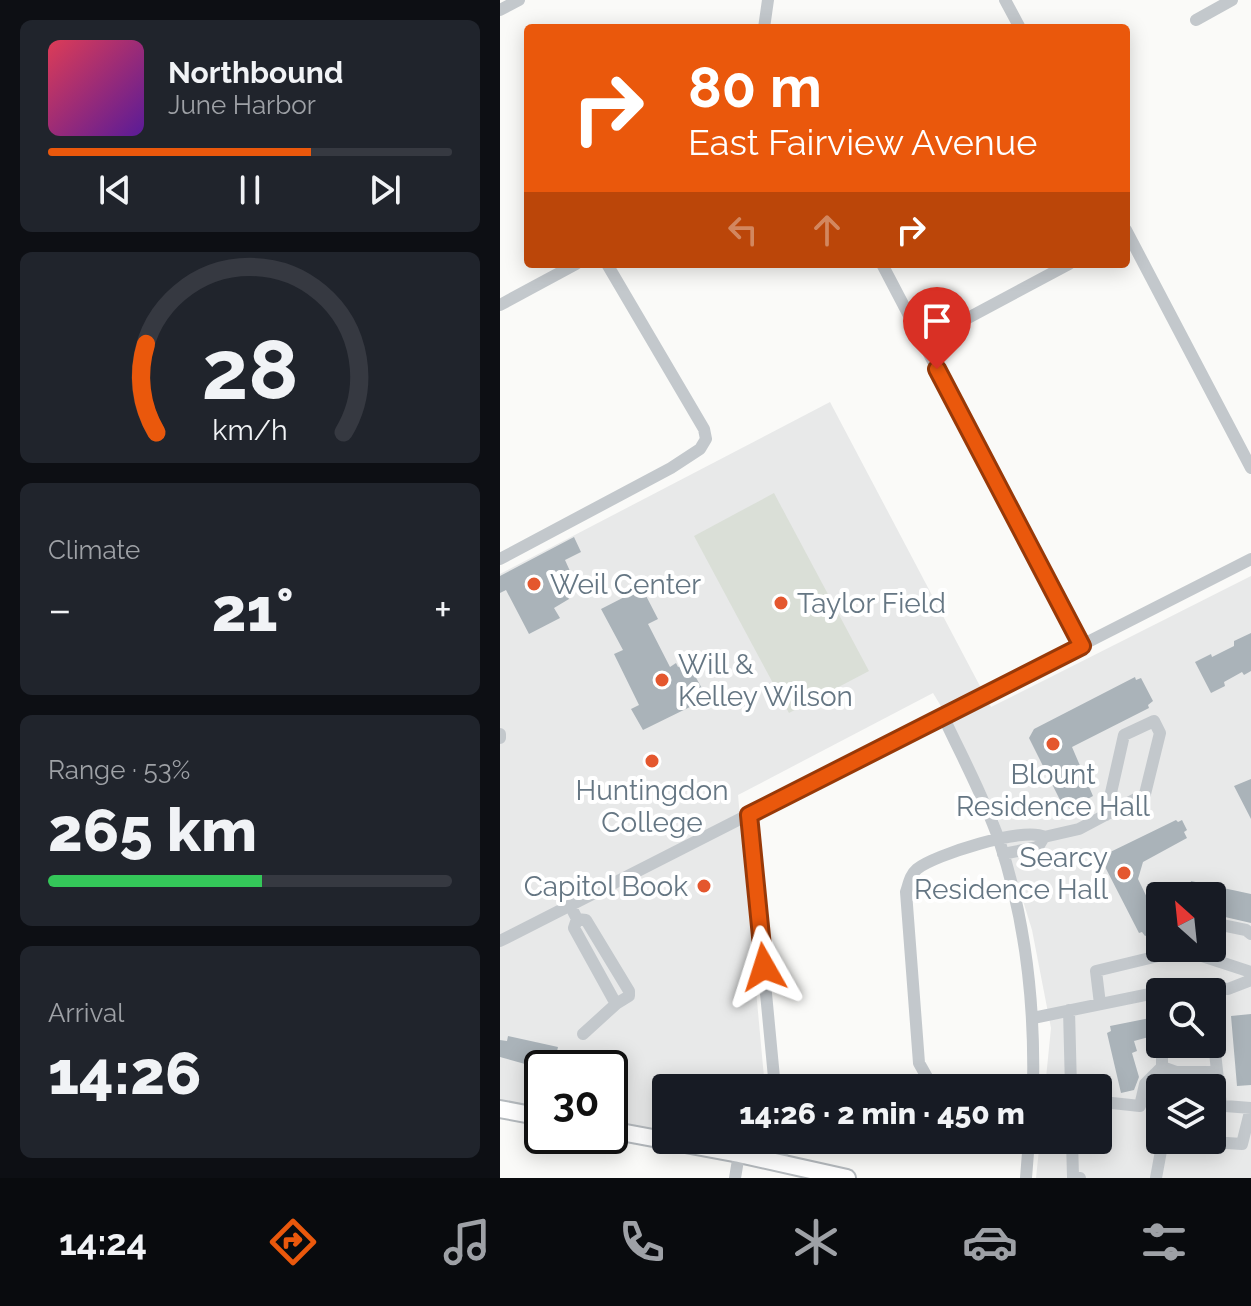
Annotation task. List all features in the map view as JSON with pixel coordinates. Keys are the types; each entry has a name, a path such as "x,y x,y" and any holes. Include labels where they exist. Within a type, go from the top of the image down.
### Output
{"main road":[{"path":"500,1109 524,1114"},
{"path":"628,1133 652,1138"},
{"path":"739,1154 847,1178"}],"street":[{"path":"500,10 519,0"},
{"path":"765,24 768,0"},
{"path":"1005,0 1016,24"},
{"path":"1196,20 1232,0"},
{"path":"1130,238 1251,468"},
{"path":"500,305 569,268"},
{"path":"502,554 671,468 700,449 706,439 704,429 609,268"},
{"path":"884,268 1082,646"},
{"path":"923,342 1062,268"},
{"path":"500,941 1251,559"},
{"path":"943,716 998,837 1023,933 1033,1018 1033,1074"},
{"path":"925,1074 919,1063 906,892 911,875 918,868 998,837 1036,833 1044,837 1079,829 1106,815 1145,794 1160,733 1154,721 1124,735 1106,815"},
{"path":"749,815 774,1074"},
{"path":"1003,854 1038,847 1044,837"},
{"path":"570,905 577,919 574,928 616,1004 583,1034"},
{"path":"1226,926 1251,934"},
{"path":"1100,1004 1096,971 1146,958"},
{"path":"1220,962 1250,972"},
{"path":"1226,989 1250,972"},
{"path":"1033,1018 1146,995"},
{"path":"1069,1010 1071,1074"},
{"path":"1112,1103 1140,1106 1145,1084 1162,1067 1162,1058"},
{"path":"1162,1067 1176,1072 1217,1072 1215,1058"},
{"path":"1226,1107 1251,1108 1242,1144 1226,1143"},
{"path":"735,1178 739,1154"},
{"path":"782,1154 782,1163"},
{"path":"1026,1178 1028,1154"},
{"path":"1072,1154 1073,1177 1080,1178"},
{"path":"1156,1178 1160,1154"}],"shaded area":[{"name":"Huntingdon College","path":"830,402 991,707 1251,576 1251,1178 1036,1178 1039,1154 1112,1154 1112,1074 1046,1074 1051,1028 1032,930 996,813 933,693 738,795 764,1074 652,1074 652,1129 628,1125 628,1050 524,1050 524,1106 500,1101 500,574"},
{"name":"Taylor Field","path":"774,493 869,671 789,713 694,536"}],"building":[{"name":"Weil Center","path":"574,537 581,552 565,560 574,580 562,587 569,599 554,608 560,618 529,634 506,590 500,593 500,576"},
{"name":"Will & Kelley Wilson","path":"642,588 658,619 648,624 670,667 676,663 678,667 688,663 705,694 696,698 698,703 643,730 631,709 639,705 614,654 623,650 601,609"},
{"path":"1251,633 1251,671 1244,675 1242,672 1211,693 1195,662 1234,646 1234,641"},
{"name":"Blount Residence Hall","path":"1135,677 1136,680 1141,678 1153,701 1149,708 1072,747 1093,796 1069,809 1067,804 1063,806 1029,738 1034,729"},
{"path":"1251,779 1251,819 1234,786"},
{"name":"Searcy Residence Hall","path":"1176,820 1182,820 1187,830 1184,832 1187,838 1143,862 1138,879 1146,895 1145,936 1139,933 1100,857"},
{"path":"1226,889 1251,894 1251,923 1226,917"},
{"path":"1251,1014 1251,1085 1237,1086 1231,1016"},
{"path":"1146,1019 1146,1038 1134,1041 1137,1051 1132,1053 1139,1077 1134,1090 1121,1093 1107,1033 1111,1031 1110,1026"},
{"path":"508,1036 558,1047 557,1050 524,1050 524,1064 500,1057 500,1040 507,1041"}],"place":[{"name":"Weil Center","path":"534,584"},
{"name":"Taylor Field","path":"781,603"},
{"name":"Will & Kelley Wilson","path":"662,680"},
{"name":"Blount Residence Hall","path":"1053,744"},
{"name":"Huntingdon College","path":"652,761"},
{"name":"Searcy Residence Hall","path":"1124,873"},
{"name":"Capitol Book","path":"704,886"}],"route":[{"path":"764,967 749,815 1082,646 937,369"}]}
